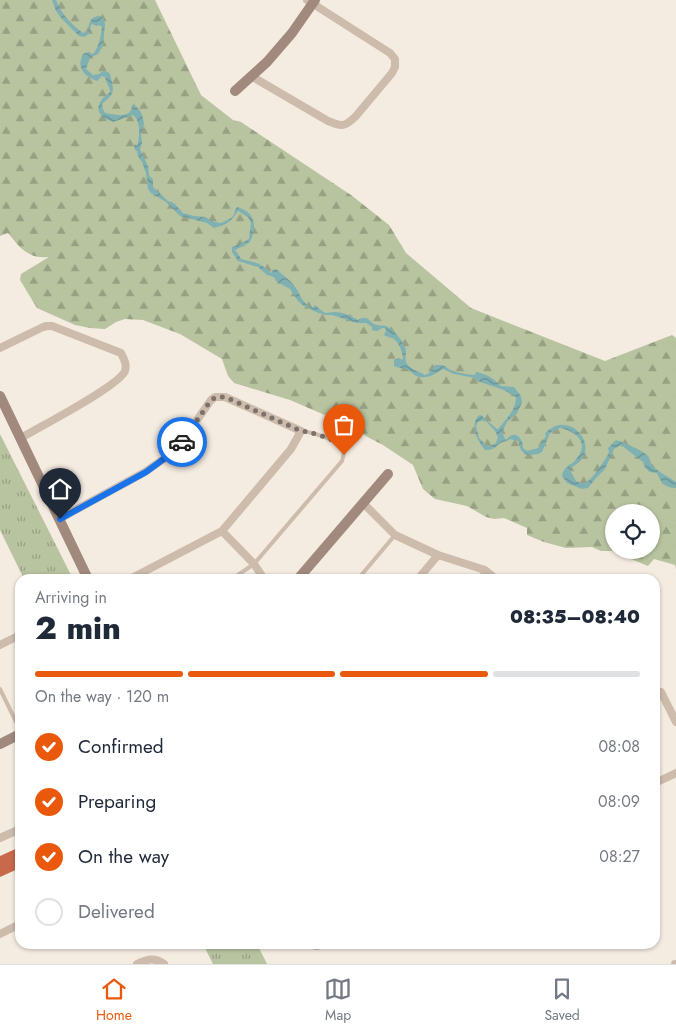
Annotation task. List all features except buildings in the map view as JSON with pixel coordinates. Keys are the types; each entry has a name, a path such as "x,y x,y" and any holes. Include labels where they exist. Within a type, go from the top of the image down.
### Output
{"street":[{"path":"236,91 252,76 267,62 292,33 312,1 396,60 392,73 356,116 343,126 328,121 252,76"},
{"path":"0,348 43,327 52,326 121,353 126,362 124,372 106,389 20,438"},
{"path":"0,396 86,574"},
{"path":"60,519 146,472 165,458 181,444 206,406 215,397 225,397 301,431 290,449 222,531 148,574"},
{"path":"302,574 388,474"},
{"path":"363,503 396,535 438,555 485,570 490,574"},
{"path":"222,531 254,564 261,574"},
{"path":"422,574 438,555"},
{"path":"0,644 15,637"},
{"path":"660,692 676,722"},
{"path":"0,744 15,736"},
{"path":"660,781 676,773"},
{"path":"0,838 15,831"},
{"path":"0,934 15,926"},
{"path":"137,964 152,959 164,964"}],"lane":[{"path":"239,574 254,564 342,460 344,450 341,446 326,437 312,432 301,431"},
{"path":"362,574 396,535"},
{"path":"482,574 485,570"},
{"path":"0,689 15,720"}],"green space":[{"path":"0,0 155,0 201,95 233,120 241,122 351,195 389,225 406,253 471,308 605,361 672,335 676,338 676,569 675,565 654,559 660,559 660,504 605,504 605,551 592,547 566,548 544,542 527,535 527,528 504,518 494,519 486,517 467,506 435,499 423,489 413,465 383,445 327,416 290,400 234,383 228,376 222,359 180,334 143,320 125,319 105,329 90,328 75,325 37,308 20,280 21,274 49,257 30,254 21,248 8,233 0,236"},
{"path":"0,434 70,574 22,574 0,530"},
{"path":"631,559 654,559 648,566"},
{"path":"206,949 260,949 267,964 213,964"}],"water":[{"path":"52,0 56,0 67,19 83,33 88,31 94,17 100,16 104,19 103,46 98,54 90,58 86,69 93,75 103,71 110,74 113,91 110,97 102,104 105,113 126,114 129,113 134,104 141,112 144,124 140,149 148,166 149,175 153,180 153,187 168,201 175,204 183,213 205,217 214,222 221,223 234,215 237,207 248,212 251,216 254,229 251,240 248,244 235,251 241,259 261,265 271,273 276,269 295,286 306,304 313,308 315,305 326,313 340,313 358,320 366,318 374,324 386,326 403,343 406,350 407,363 412,369 425,375 435,365 442,365 458,372 473,375 476,372 483,374 501,386 514,387 521,396 522,403 517,413 507,422 502,432 505,439 513,435 518,436 522,441 523,448 527,451 538,448 546,436 545,433 558,425 574,428 582,436 586,447 582,459 570,470 576,481 584,483 591,478 609,452 608,448 616,440 646,454 654,468 676,482 676,488 664,484 657,473 650,472 645,468 643,462 621,445 614,449 605,469 588,488 582,489 567,483 562,476 563,472 577,458 582,447 579,438 566,429 560,428 550,433 542,452 538,454 525,454 521,450 518,441 510,439 494,448 485,450 477,438 475,429 478,416 481,415 497,429 499,428 512,410 516,397 504,390 477,381 475,378 454,374 443,369 431,376 420,377 394,366 394,360 399,358 403,360 402,352 395,340 384,335 385,328 375,331 366,323 357,323 316,312 298,301 290,289 276,281 274,277 267,275 258,267 238,261 232,252 232,247 249,239 251,223 248,217 238,211 228,222 214,228 207,223 180,216 166,202 151,193 148,189 146,173 142,162 134,147 135,144 137,146 139,138 139,125 136,118 133,115 113,122 103,117 98,109 102,99 110,92 105,77 102,76 97,81 88,77 82,71 80,63 83,54 87,52 93,54 97,48 102,27 92,24 89,34 84,37 79,36 56,11","holes":["485,420 498,437 496,443 488,447 479,438 476,426 478,422"]}],"way so far":[{"path":"182,442 211,400 215,397 225,397 301,431 312,432 326,437 341,446 344,450 344,455"}],"route":[{"path":"60,519 146,472 182,442"}]}
